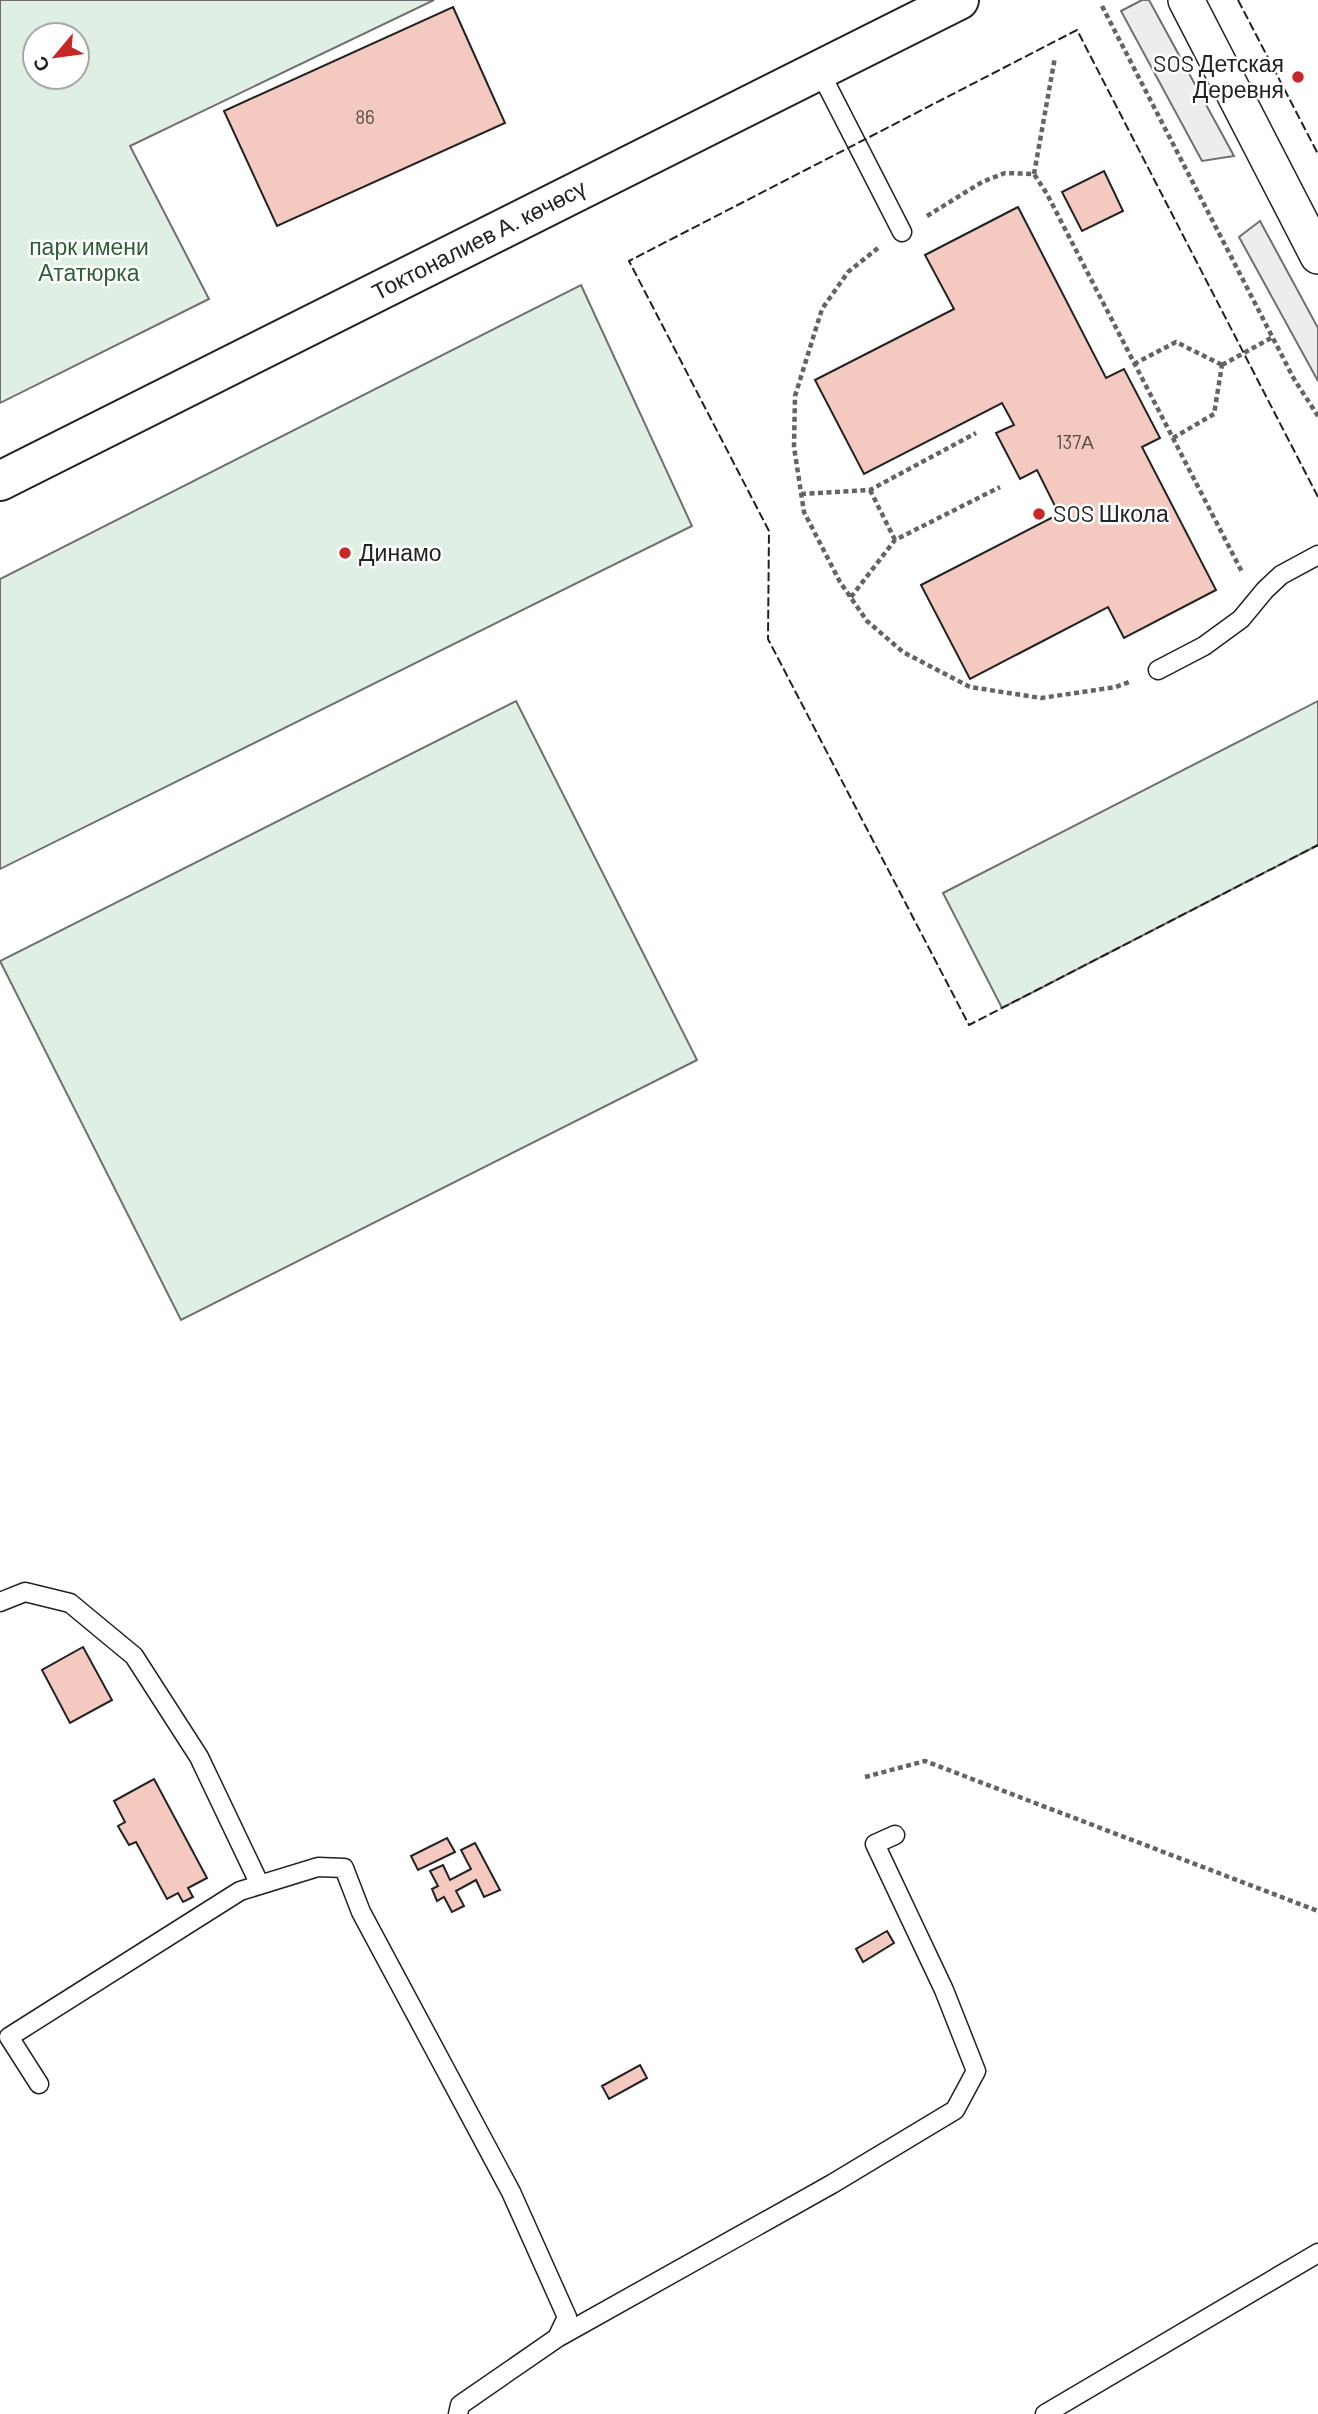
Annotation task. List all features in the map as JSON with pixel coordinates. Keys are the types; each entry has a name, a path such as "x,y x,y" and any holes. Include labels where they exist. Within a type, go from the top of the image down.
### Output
{"main road":[{"name":"Токтоналиев А. көчөсү","path":"0,481 959,0"}],"street":[{"path":"1186,0 1318,256"}],"lane":[{"path":"818,70 902,232"},
{"path":"1158,670 1204,646 1241,619 1281,575 1318,555"},
{"path":"0,1602 24,1592 70,1602 134,1656 199,1757 260,1885"},
{"path":"458,2414 460,2405 557,2338 832,2184 956,2110 976,2071 944,1990 875,1844 895,1835"},
{"path":"38,2084 9,2037 240,1891 318,1867 345,1868 361,1912 516,2203 567,2317 557,2338"},
{"path":"1045,2414 1318,2253"}],"path":[{"path":"1102,6 1294,379 1318,416"},
{"path":"1055,57 1034,174 1047,194 1256,600"},
{"path":"1034,174 1005,173 982,182 902,232 848,272 822,309 795,396 794,447 804,512 840,582 867,621 903,652 970,687 1041,698 1116,687 1158,670"},
{"path":"1222,365 1273,337"},
{"path":"1134,364 1176,342 1222,365"},
{"path":"1173,438 1214,414 1222,365"},
{"path":"801,494 870,490 976,433"},
{"path":"851,597 895,540 1000,487"},
{"path":"870,490 895,540"},
{"path":"865,1777 925,1761 1318,1911"}],"green space":[{"name":"парк имени Ататюрка","path":"0,0 434,0 130,146 209,299 0,403"},
{"name":"Динамо","path":"581,285 692,526 0,869 0,579"},
{"path":"516,701 697,1060 181,1320 0,961"},
{"path":"1318,701 1318,845 1002,1008 943,893"}],"shaded area":[{"path":"1142,0 1149,0 1234,156 1202,161 1121,11"},
{"path":"1260,221 1318,328 1318,381 1239,237"}],"building":[{"path":"453,7 505,123 277,226 224,111"},
{"path":"1104,171 1123,211 1082,231 1062,192"},
{"path":"1018,207 1106,378 1124,369 1160,438 1142,447 1216,590 1124,638 1108,607 970,679 921,585 1059,514 1037,470 1020,479 996,433 1014,425 1002,403 864,474 815,380 954,309 925,255"},
{"path":"83,1647 112,1700 70,1723 42,1670"},
{"path":"154,1779 207,1878 188,1888 193,1897 183,1902 178,1893 167,1899 136,1842 129,1845 118,1826 125,1822 114,1801"},
{"path":"447,1838 455,1852 418,1870 411,1856"},
{"path":"475,1843 500,1890 484,1897 476,1880 456,1891 464,1906 452,1912 444,1897 437,1901 432,1889 438,1886 430,1871 443,1865 450,1880 471,1869 461,1850"},
{"path":"887,1931 894,1943 863,1962 856,1949"},
{"path":"640,2065 647,2078 609,2099 602,2086"}],"fence":[{"path":"1238,0 1318,154"},
{"path":"1318,497 1077,30 629,261 769,531 768,639 969,1025 1318,845"}],"place":[{"name":"SOS Детская Деревня","path":"1298,77"},
{"name":"SOS Школа","path":"1039,514"},
{"name":"Динамо","path":"345,553"}]}
